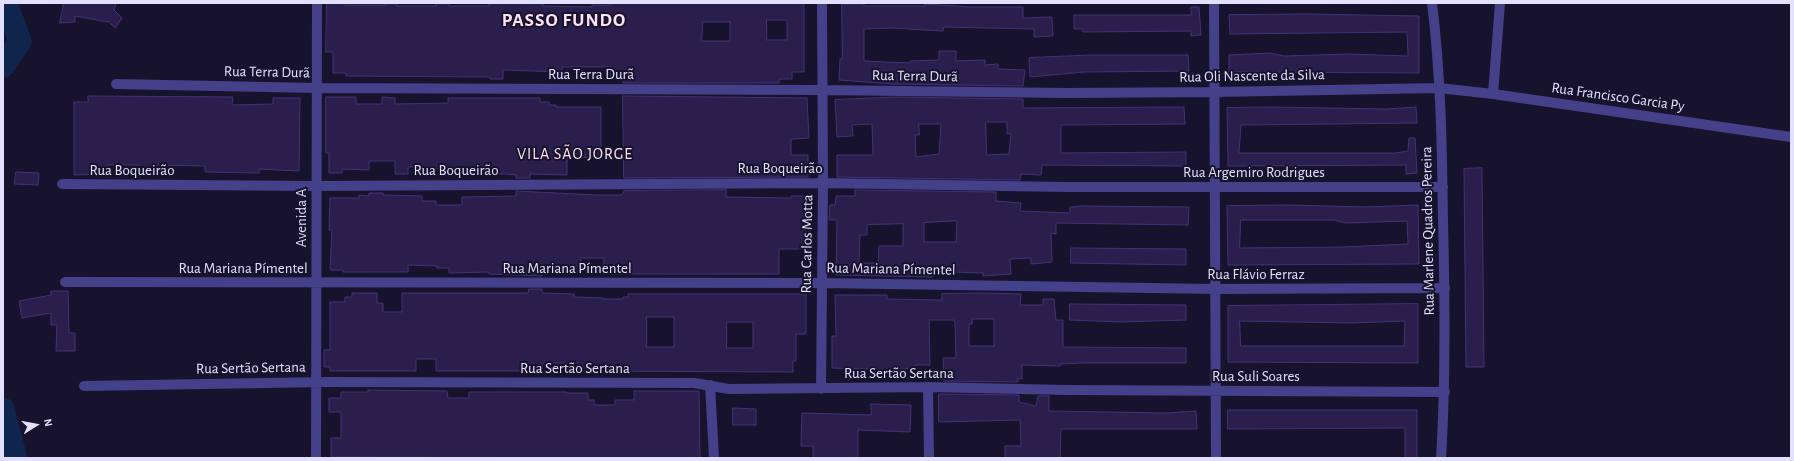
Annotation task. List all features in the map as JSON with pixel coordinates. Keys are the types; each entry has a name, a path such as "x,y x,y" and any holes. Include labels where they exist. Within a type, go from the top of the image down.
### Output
{"street":[{"name":"Avenida A","path":"316,458 317,3"},
{"name":"Rua Carlos Motta","path":"820,389 823,183 822,3"},
{"path":"1214,3 1216,458"},
{"name":"Rua Marlene Quadros Pereira","path":"1432,3 1437,44 1443,187 1445,288 1445,392 1440,458"},
{"path":"1493,94 1500,3"},
{"name":"Rua Terra Durã","path":"116,84 317,88 822,90 1066,93"},
{"name":"Rua Oli Nascente da Silva","path":"1066,93 1439,88"},
{"name":"Rua Francisco Garcia Py","path":"1439,88 1493,94 1791,137"},
{"name":"Rua Boqueirão","path":"62,184 316,186 823,183 1066,187"},
{"name":"Rua Argemiro Rodrigues","path":"1066,187 1443,187"},
{"name":"Rua Mariana Pímentel","path":"65,282 822,283 1068,287"},
{"name":"Rua Flávio Ferraz","path":"1068,287 1216,289 1445,288"},
{"name":"Rua Sertão Sertana","path":"84,386 316,383 694,383 729,389 928,387 1066,390"},
{"path":"710,385 714,458"},
{"path":"928,387 929,458"},
{"name":"Rua Suli Soares","path":"1066,390 1445,392"}],"building":[{"path":"64,3 116,3 114,10 122,18 115,28 108,21 75,16 75,22 60,23"},
{"path":"327,3 344,3 344,5 386,5 386,3 397,3 397,6 436,6 436,3 449,3 449,6 489,6 489,3 543,3 543,6 592,7 592,5 611,5 611,3 804,3 804,72 792,72 792,79 779,79 779,83 623,83 623,79 610,79 610,67 562,67 562,72 503,70 503,79 490,79 490,77 346,76 346,73 333,73 333,52 326,52","holes":["767,20 787,20 787,40 767,40","703,22 730,22 730,41 702,41"]},
{"path":"842,4 864,4 864,6 925,6 925,4 970,7 1023,7 1023,18 1052,17 1053,36 1034,37 1034,29 944,27 943,31 891,28 864,29 864,61 910,63 910,61 939,60 939,51 956,51 956,61 985,60 985,65 998,64 998,69 1025,70 1023,86 892,84 839,80 840,59 842,59"},
{"path":"1191,7 1199,7 1201,35 1191,36 1191,31 1083,32 1083,29 1074,29 1074,15 1191,15"},
{"path":"1310,14 1419,16 1419,73 1229,72 1229,55 1270,53 1284,56 1348,54 1408,56 1407,32 1230,34 1229,15"},
{"path":"1091,55 1188,55 1189,71 1084,72 1030,77 1029,58"},
{"path":"88,96 233,97 232,105 273,104 273,98 300,98 299,171 259,169 259,173 205,172 205,166 152,165 152,173 139,173 139,165 107,165 107,174 74,175 74,102 88,102"},
{"path":"623,96 807,98 809,138 791,139 791,155 808,155 808,177 624,178"},
{"path":"326,97 356,97 356,104 382,104 382,97 395,98 395,104 448,103 448,98 540,98 540,102 549,102 549,105 556,105 556,107 601,107 601,157 567,158 567,175 530,174 530,178 516,178 516,175 505,174 448,174 448,169 435,169 435,167 408,167 408,174 395,174 395,161 369,161 369,170 342,169 342,173 329,173 329,153 326,153"},
{"path":"895,97 1023,99 1023,108 1184,107 1185,124 1061,125 1061,153 1186,152 1186,166 1042,165 1041,175 1021,174 1020,180 837,177 837,155 873,155 872,124 852,125 853,136 837,137 835,100","holes":["986,122 1007,122 1007,134 1011,133 1009,154 987,155","919,124 941,124 939,154 916,157 915,135 919,135"]},
{"path":"1270,107 1386,109 1416,107 1417,123 1241,125 1239,153 1395,153 1408,151 1409,138 1415,138 1417,173 1406,174 1406,165 1228,166 1227,108"},
{"path":"1482,168 1484,367 1466,367 1464,169"},
{"path":"16,172 39,173 38,185 15,184"},
{"path":"726,190 726,197 791,198 791,196 805,196 805,228 810,228 810,249 779,249 779,274 603,274 604,258 581,258 581,272 542,271 542,276 489,274 489,272 449,273 449,268 408,265 408,272 343,272 343,270 330,270 332,230 329,230 330,198 359,198 359,195 369,196 369,193 383,193 383,195 422,196 422,201 436,201 436,205 462,205 462,197 516,196 516,191 622,195 624,191"},
{"path":"855,190 996,192 996,201 1021,203 1020,211 1070,213 1070,207 1081,206 1189,207 1188,225 1056,223 1056,234 1051,233 1052,262 1031,264 1031,258 1010,259 1011,274 983,276 983,273 953,272 932,273 932,277 836,275 837,220 829,220 830,205 835,205 836,196 855,196","holes":["957,221 956,242 924,242 924,223","903,224 903,246 879,246 878,263 859,263 860,235 867,235 867,225"]},
{"path":"1289,205 1365,207 1418,205 1419,264 1228,265 1227,206","holes":["1241,220 1334,220 1346,223 1407,221 1408,244 1343,247 1240,248"]},
{"path":"1071,248 1186,249 1186,265 1071,263"},
{"path":"529,289 542,289 542,293 574,294 574,297 603,299 623,299 623,297 628,297 628,294 806,294 806,334 796,334 796,361 793,361 793,372 578,371 578,363 542,363 542,371 436,371 436,359 416,359 416,371 330,371 330,367 324,367 324,350 330,350 330,302 345,302 345,297 352,297 352,293 377,293 377,303 383,303 383,312 402,312 402,293 528,293","holes":["647,317 674,317 674,347 647,347","727,322 753,322 753,348 727,348"]},
{"path":"51,291 68,291 69,333 75,333 75,351 56,351 57,325 51,325 51,313 22,318 19,301 51,295"},
{"path":"942,294 1021,294 1020,305 1043,305 1043,299 1054,299 1056,320 1063,320 1063,347 1186,348 1186,363 1082,363 1060,364 1060,366 1022,365 1022,379 1018,378 1018,382 944,381 943,358 956,358 955,324 954,320 929,320 930,365 917,365 906,369 892,370 832,368 832,336 836,336 835,295 887,295 887,299 942,300","holes":["972,319 994,319 994,346 969,346 969,324 972,324"]},
{"path":"1070,304 1186,305 1186,320 1121,322 1070,320"},
{"path":"1418,304 1418,363 1228,362 1228,306","holes":["1240,321 1351,323 1405,321 1404,346 1241,346"]},
{"path":"368,390 447,391 448,398 469,398 469,392 588,393 588,400 594,400 594,405 615,405 615,400 634,400 634,391 699,391 700,458 331,457 331,438 341,438 341,412 329,412 329,398 341,398 341,392 368,392"},
{"path":"939,394 1019,395 1019,402 1036,406 1038,396 1049,396 1049,411 1166,413 1196,411 1197,429 1061,429 1060,458 1005,458 1005,446 1021,446 1020,420 939,422"},
{"path":"871,404 911,405 910,432 858,430 858,458 813,458 813,446 801,446 802,413 871,415"},
{"path":"733,408 756,409 756,425 733,425"},
{"path":"1228,410 1417,410 1417,458 1405,458 1405,428 1228,429"}],"waterway":[{"path":"3,66 20,41 6,3"},
{"path":"3,409 15,455 14,458"}],"district":[{"name":"PASSO FUNDO","path":"564,20"},
{"name":"VILA SÃO JORGE","path":"575,154"}]}
